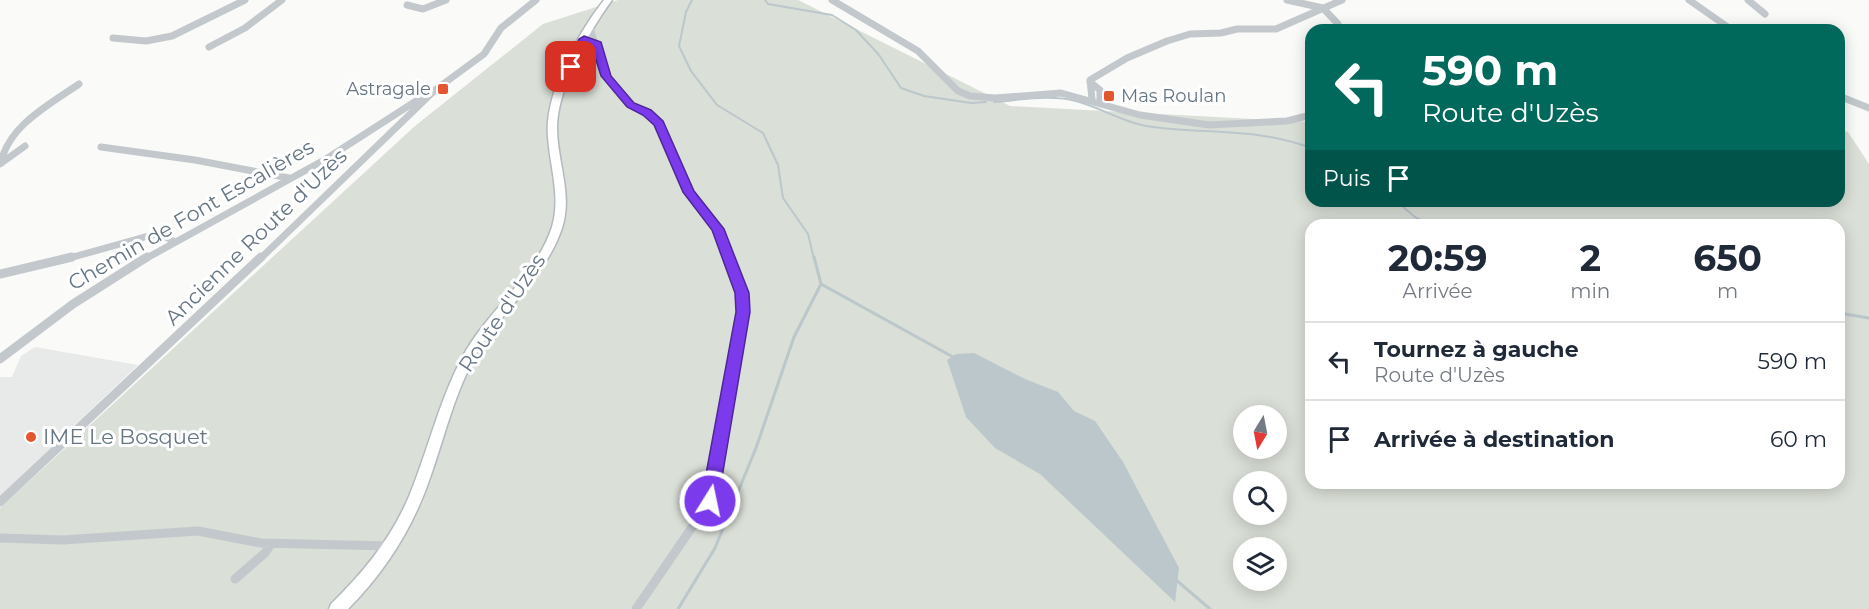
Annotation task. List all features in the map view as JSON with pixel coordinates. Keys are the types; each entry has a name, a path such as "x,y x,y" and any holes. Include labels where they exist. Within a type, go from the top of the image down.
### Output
{"main road":[{"name":"Route d'Uzès","path":"337,609 380,561 389,546 417,495 447,404 471,352 535,265 557,228 562,189 552,128 554,110 583,41 608,0"}],"street":[{"path":"113,38 145,41 160,38 216,16 245,0"},
{"path":"209,48 245,28 282,0"},
{"path":"407,5 423,9 446,0"},
{"name":"Ancienne Route d'Uzès","path":"0,502 283,237 435,90 484,54 501,28 536,0"},
{"path":"832,0 845,10 906,43 958,91 967,96 988,98 1058,93 1092,99 1120,110 1190,125 1242,125 1305,117"},
{"path":"1287,0 1323,7 1335,16 1338,24"},
{"path":"1092,99 1090,82 1095,76 1127,58 1167,41 1190,34 1221,33 1237,29 1276,29 1342,0"},
{"path":"1689,0 1723,24"},
{"path":"1748,0 1765,14"},
{"path":"590,29 606,76 618,93 631,105 647,113 659,123 689,192 717,229 742,293 743,312 710,501 636,609"},
{"path":"583,41 597,45"},
{"path":"571,67 587,48 597,45"},
{"path":"1090,82 1100,90 1100,101"},
{"path":"25,146 1,164 0,156 13,137 33,116 79,84"},
{"name":"Chemin de Font Escalières","path":"0,359 28,335 94,289 173,241 313,166 393,112 435,90"},
{"path":"1845,98 1869,108"},
{"path":"101,147 195,160 289,178"},
{"path":"0,274 22,271 159,233 173,241"},
{"path":"0,538 63,540 198,531 271,544 389,546"},
{"path":"235,579 265,553 271,544"}],"shaded area":[{"path":"618,0 798,0 1010,106 1305,122 1305,207 1845,207 1845,131 1848,132 1869,164 1869,609 0,609 0,508 415,126 543,24"},
{"name":"IME Le Bosquet","path":"35,347 138,365 0,496 0,377 12,377 21,356"},
{"path":"974,353 1025,379 1058,392 1074,411 1095,421 1123,462 1179,568 1175,602 1040,474 995,448 966,417 947,360 956,354"}],"waterway":[{"path":"692,0 686,12 679,46 691,71 717,105 763,133 778,165 783,198 808,234 814,259"},
{"path":"765,0 768,4 832,15 856,30 879,55 901,88 924,96 971,103 986,102"},
{"path":"994,102 1035,98 1066,99 1143,125 1252,134 1305,146"},
{"path":"1403,207 1419,219"},
{"path":"814,257 821,284"},
{"path":"678,609 715,548 756,448 794,337 821,284"},
{"path":"821,284 953,357"},
{"path":"1845,314 1869,318"},
{"path":"1175,579 1210,609"}],"place":[{"name":"Astragale","path":"443,89"},
{"name":"Mas Roulan","path":"1109,96"},
{"name":"IME Le Bosquet","path":"31,437"}],"route":[{"path":"571,67 584,39 596,42 606,76 618,93 631,105 647,113 659,123 689,192 717,229 742,293 743,312 710,501"}]}
